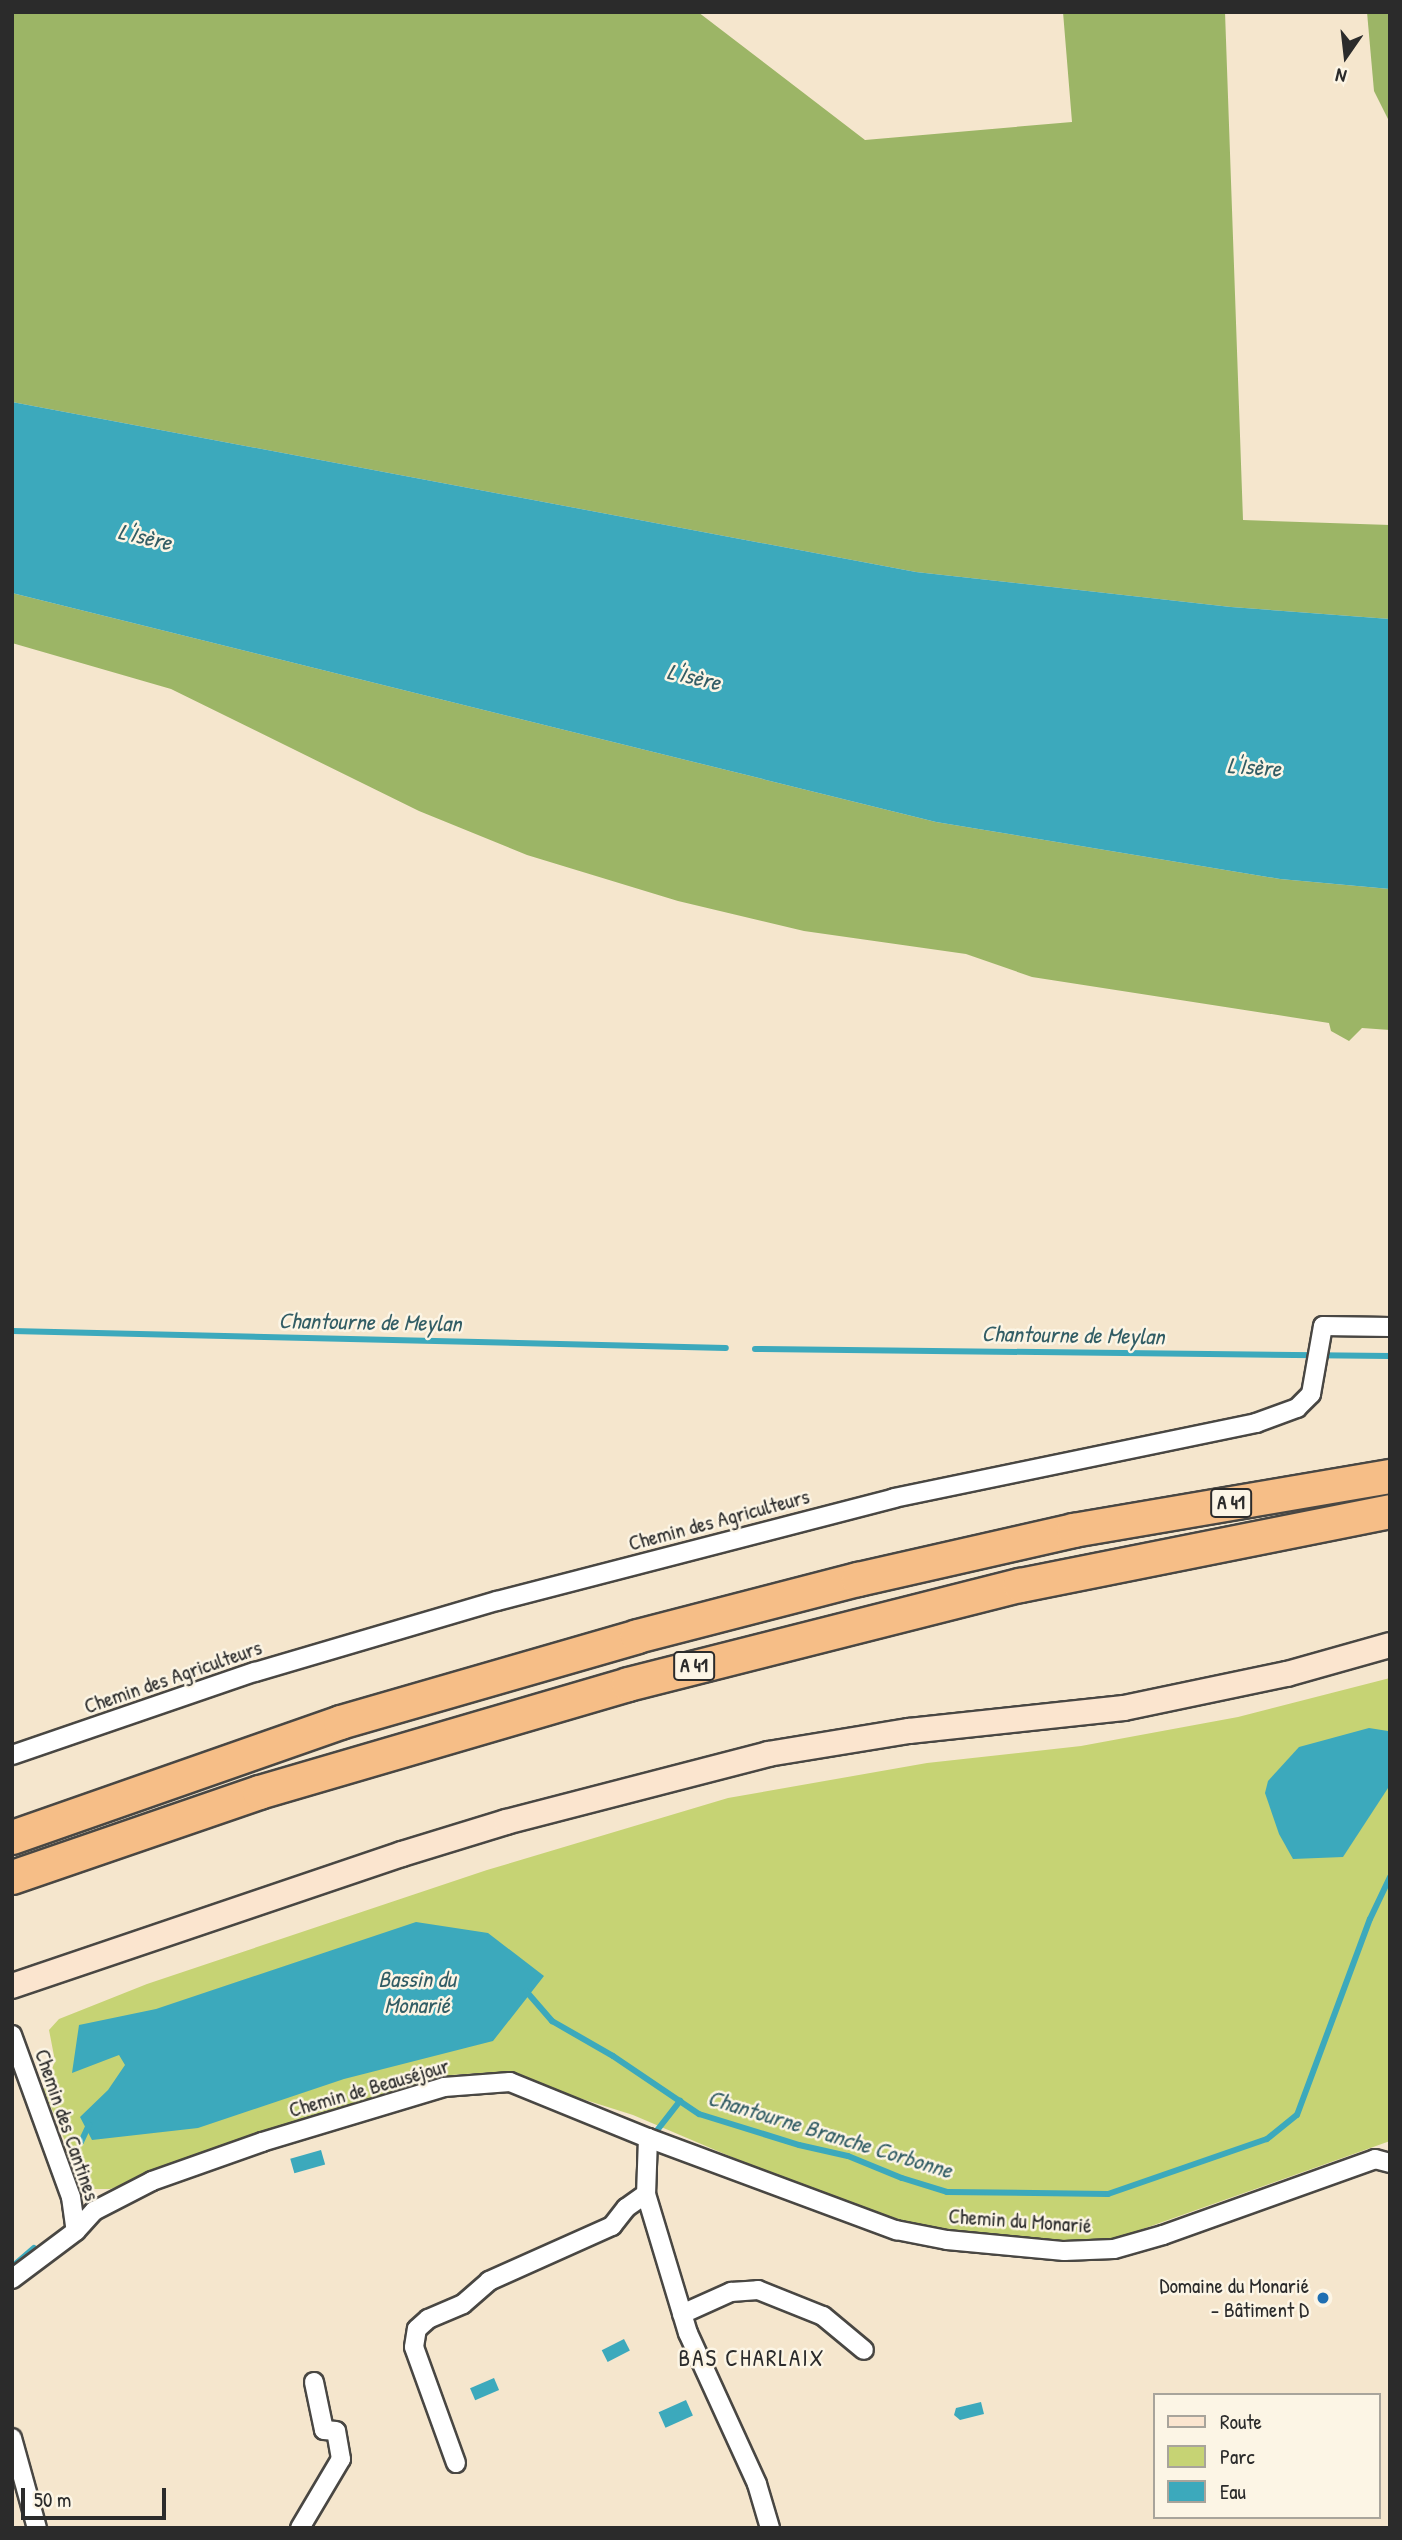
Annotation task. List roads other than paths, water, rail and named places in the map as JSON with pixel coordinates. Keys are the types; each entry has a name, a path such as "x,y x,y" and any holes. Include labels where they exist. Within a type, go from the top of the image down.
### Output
{"highway":[{"name":"A 41","path":"12,1837 340,1722 663,1630 858,1579 1073,1530 1390,1476"},
{"name":"A 41","path":"12,1877 259,1792 628,1684 1007,1588 1390,1510"}],"main road":[{"path":"18,1984 401,1854 506,1822 768,1754 909,1731 1076,1714 1201,1694 1390,1645"}],"street":[{"name":"Chemin des Agriculteurs","path":"12,1755 255,1672 497,1601 894,1498 1256,1423 1297,1408 1311,1394 1323,1326 1390,1327"},
{"name":"Chemin des Cantines","path":"12,2035 71,2197 76,2231"},
{"name":"Chemin de Beauséjour","path":"12,2279 76,2231 94,2211 152,2181 262,2142 444,2087 510,2082 648,2138"},
{"name":"Chemin du Monarié","path":"648,2138 897,2230 947,2240 1065,2251 1114,2249 1164,2235 1375,2159 1390,2163"},
{"path":"648,2138 646,2194 682,2314 688,2333 757,2484 770,2528"},
{"path":"457,2463 414,2347 417,2329 428,2319 463,2304 489,2281 612,2225 626,2208 646,2194"},
{"path":"682,2314 731,2292 758,2290 823,2316 864,2350"},
{"path":"300,2528 341,2459 336,2431 324,2430 314,2382"},
{"path":"12,2438 37,2528"}],"water":[{"name":"L'Isère","path":"12,402 916,572 1231,607 1390,619 1390,889 1280,879 936,822 12,593"},
{"path":"1369,1728 1388,1731 1390,1785 1343,1857 1293,1859 1279,1834 1265,1793 1268,1781 1299,1747"},
{"name":"Bassin du Monarié","path":"416,1922 488,1933 544,1976 493,2041 344,2079 198,2128 92,2140 80,2117 108,2090 125,2065 119,2055 72,2073 79,2025 156,2009"},
{"path":"321,2150 325,2164 294,2173 290,2159"},
{"path":"624,2339 630,2351 608,2362 602,2350"},
{"path":"494,2378 499,2390 475,2400 470,2388"},
{"path":"686,2400 693,2416 666,2428 659,2412"},
{"path":"981,2402 984,2414 960,2420 954,2415 956,2408"}],"waterway":[{"name":"Chantourne de Meylan","path":"12,1331 726,1348"},
{"name":"Chantourne de Meylan","path":"755,1349 1390,1356"},
{"name":"Chantourne Branche Corbonne","path":"526,1991 552,2021 613,2056 699,2114 799,2145 848,2156 902,2178 947,2192 1108,2194 1267,2139 1297,2115 1370,1919 1390,1877"},
{"path":"655,2133 680,2101"},
{"path":"81,2142 89,2125"},
{"path":"12,2267 34,2248"}],"place":[{"name":"Domaine du Monarié - Bâtiment D","path":"1323,2298"}],"district":[{"name":"BAS CHARLAIX","path":"752,2358"}]}
